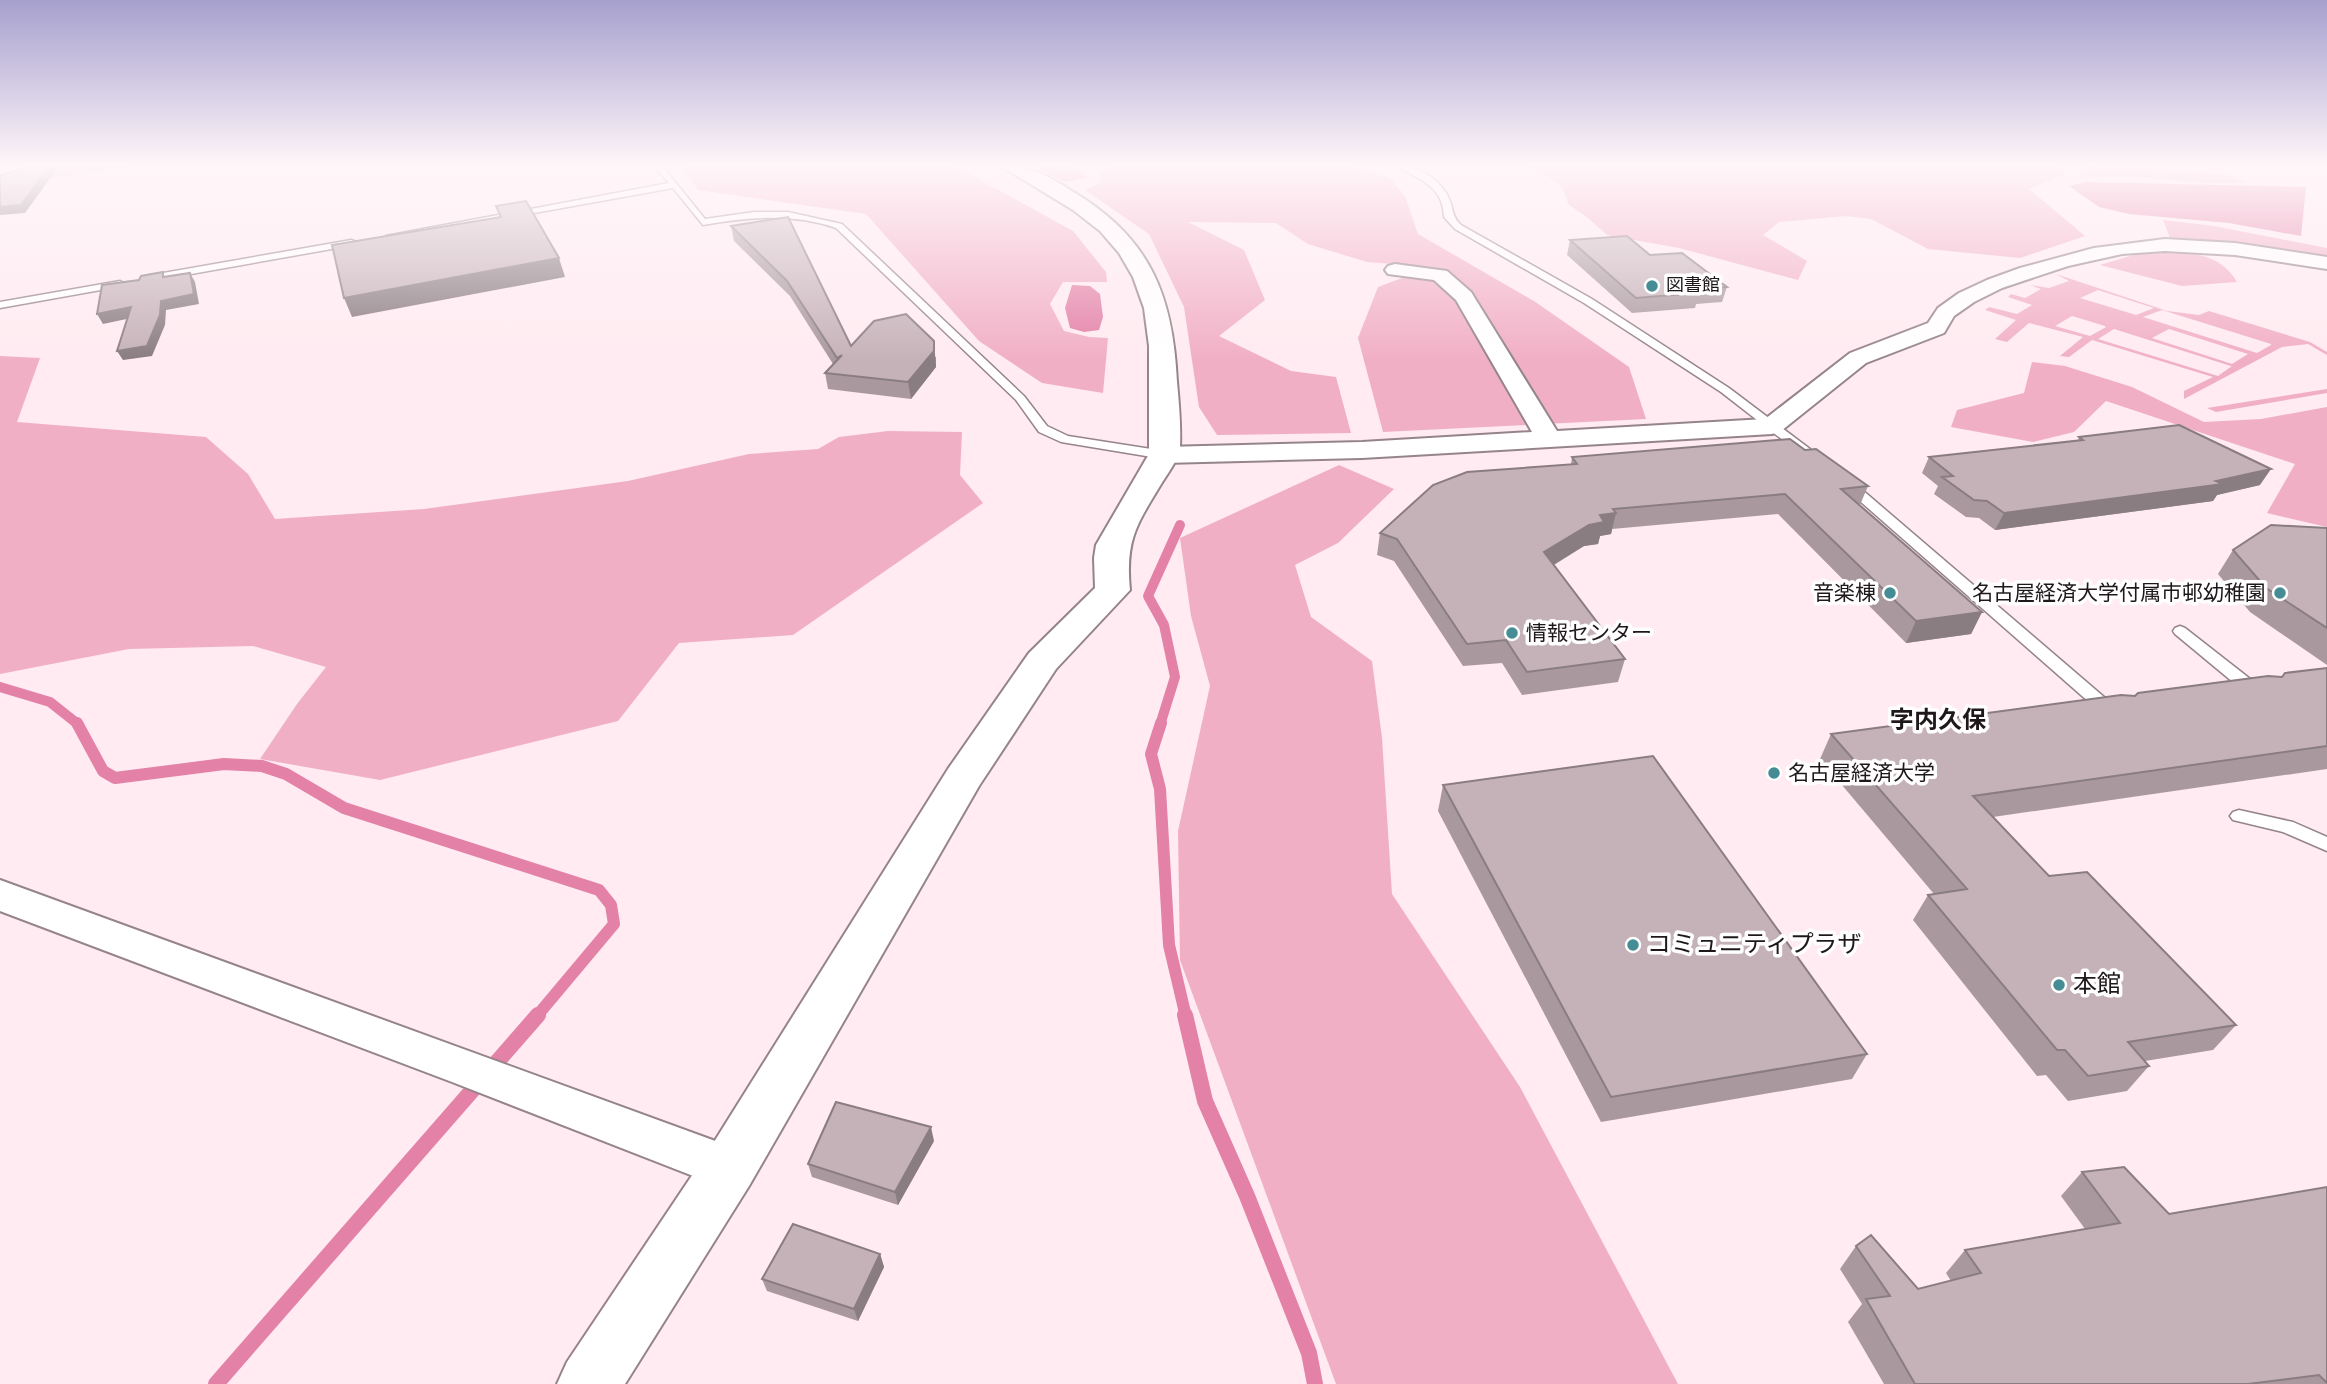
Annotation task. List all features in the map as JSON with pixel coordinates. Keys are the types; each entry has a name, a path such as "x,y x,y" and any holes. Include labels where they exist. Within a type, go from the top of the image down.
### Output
{"street":[{"path":"589,1384 729,1168 963,779 1042,661 1113,590 1111,551 1129,513 1164,455 1165,370 1162,337 1152,288 1127,245 1111,231"},
{"path":"1164,455 1362,450 1772,426 1858,358 1936,328 1938,320 1961,300 2005,278 2107,251 2142,246 2251,252 2327,263"},
{"path":"1395,270 1440,275 1464,296 1549,439"},
{"path":"0,895 455,1063 729,1168"}],"lane":[{"path":"385,237 421,231"},
{"path":"844,231 1020,398 1042,429 1065,439 1164,455"},
{"path":"1464,231 1588,300 1643,339 1725,390 1813,458"},
{"path":"0,305 358,242"},
{"path":"1834,474 2113,714"},
{"path":"2180,631 2258,695"},
{"path":"2239,816 2287,827 2327,844"}],"shaded area":[{"path":"881,231 1072,231 1106,272 1107,282 1063,282 1050,304 1064,331 1108,338 1103,393 1042,383 979,341"},
{"path":"1144,231 1205,231 1244,250 1265,300 1219,336 1291,371 1336,377 1351,433 1217,435 1199,407 1184,307 1149,234"},
{"path":"1288,231 1417,231 1418,234 1534,301 1629,367 1646,419 1383,432 1358,338 1378,287 1431,267 1367,262 1308,244"},
{"path":"1602,231 1768,231 1763,235 1807,261 1798,280 1679,248 1607,235"},
{"path":"1893,231 2079,231 2085,236 2020,258 1928,249"},
{"path":"2167,231 2238,231 2327,248 2327,263 2172,243"},
{"path":"2271,231 2302,231 2301,236"},
{"path":"2140,253 2181,253 2207,257 2228,270 2237,282 2182,286 2100,265"},
{"path":"2056,274 2167,311 2199,315 2209,311 2310,342 2327,352 2327,355 2308,344 2282,347 2184,399 2184,391 2213,377 2092,340 2069,357 2060,356 2083,337 2029,323 2007,342 1995,339 2016,320 1985,310 1989,307 2017,314 2032,305 2008,297 2011,294 2025,298 2041,289 2030,285 2049,288 2069,281","holes":["2098,290 2154,308 2136,315 2080,298","2162,310 2271,345 2257,353 2143,317","2072,316 2106,327 2090,336 2055,326","2114,329 2232,366 2218,376 2098,339","2169,329 2248,354 2232,364 2152,338"]},
{"path":"1072,285 1090,286 1100,294 1103,317 1099,330 1084,332 1070,328 1065,308"},
{"path":"0,356 40,358 17,422 206,437 248,474 275,519 424,509 628,481 749,454 818,449 839,437 888,431 962,432 960,475 983,503 793,635 679,643 618,721 380,780 260,759 326,667 253,646 129,649 0,674"},
{"path":"2032,362 2065,366 2132,387 2204,422 2261,419 2327,407 2327,527 2267,513 2295,464 2106,401 2074,432 2033,442 1951,427 1957,410 2024,393"},
{"path":"2327,389 2327,393 2216,412 2207,408"},
{"path":"1339,465 1394,489 1338,543 1295,565 1311,617 1372,661 1382,738 1392,894 1520,1087 1678,1384 1336,1384 1180,960 1178,831 1210,686 1191,616 1180,538"}],"building":[{"path":"419,231 543,231 559,258 344,298 332,245"},
{"path":"736,231 795,231 851,346 874,321 906,314 934,341 934,351 908,382 825,373 842,355 837,358 787,281"},
{"path":"1627,236 1650,255 1682,253 1727,287 1695,290 1699,293 1636,298 1570,240"},
{"path":"163,272 163,277 190,273 194,294 161,301 160,315 147,346 117,351 131,307 97,314 102,285 139,280 141,276"},
{"path":"2179,425 2271,469 2216,481 2223,484 2004,513 1987,501 1974,500 1942,477 1953,476 1929,457 2083,440 2079,437"},
{"path":"1790,439 1805,450 1816,449 1868,486 1841,489 1982,612 1916,621 1785,494 1613,509 1616,513 1600,515 1604,522 1589,525 1544,552 1625,659 1527,672 1506,640 1467,644 1397,539 1380,533 1433,485 1467,472 1577,464 1572,457"},
{"path":"2271,525 2327,528 2327,628 2266,588 2233,550"},
{"path":"2327,668 2327,746 1973,796 2049,876 2087,872 2236,1025 2128,1042 2149,1066 2088,1076 2065,1050 2057,1050 1928,895 1967,889 1831,734 2121,695 2135,696 2138,693 2268,676 2282,677 2285,673"},
{"name":"コミュニティプラザ","path":"1653,756 1867,1054 1611,1097 1443,785"},
{"path":"836,1102 931,1127 895,1192 808,1164"},
{"path":"2124,1167 2169,1214 2327,1187 2327,1383 2319,1375 2248,1384 1915,1384 1866,1299 1890,1296 1856,1246 1871,1235 1918,1289 1981,1273 1965,1250 2120,1223 2082,1172"},
{"path":"793,1224 880,1254 854,1309 762,1279"}],"waterway":[{"path":"1160,725 1175,677 1164,625 1148,596 1180,525"},
{"path":"0,687 50,702 77,724"},
{"path":"1161,723 1151,754 1160,789 1169,945 1186,1017"},
{"path":"77,724 103,771 115,778 224,764 262,766 286,774 344,808 599,890 611,905 614,924 536,1017"},
{"path":"216,1384 538,1015"},
{"path":"1185,1015 1205,1101 1247,1196 1309,1353 1315,1384"}],"place":[{"name":"図書館","path":"1652,286"},
{"name":"音楽棟","path":"1890,593"},
{"name":"名古屋経済大学付属市邨幼稚園","path":"2280,593"},
{"name":"情報センター","path":"1512,633"},
{"name":"名古屋経済大学","path":"1774,773"},
{"name":"コミュニティプラザ","path":"1633,945"},
{"name":"本館","path":"2059,985"}],"district":[{"name":"字内久保","path":"1938,721"}]}
